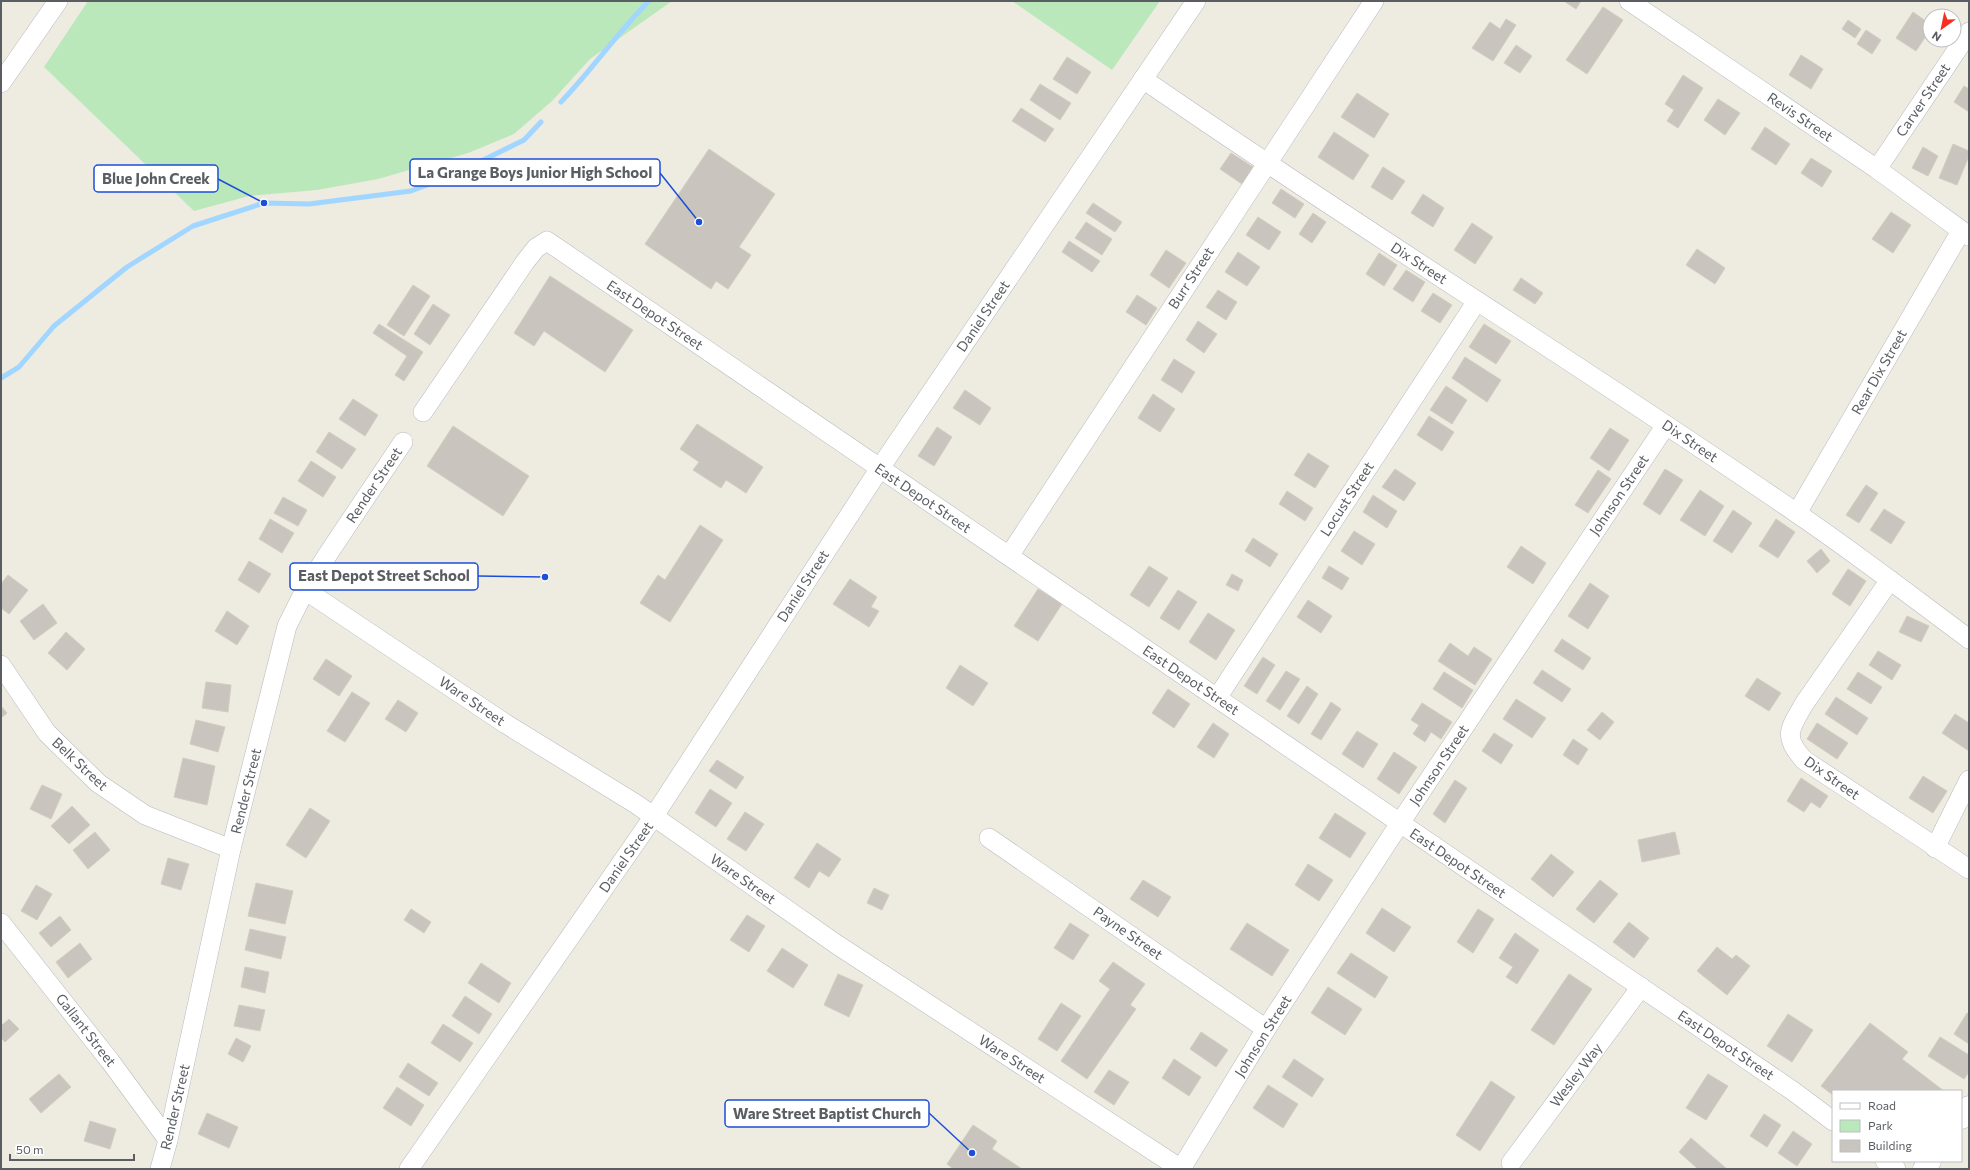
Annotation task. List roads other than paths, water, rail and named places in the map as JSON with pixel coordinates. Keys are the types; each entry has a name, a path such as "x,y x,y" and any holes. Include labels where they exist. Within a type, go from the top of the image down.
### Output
{"street":[{"path":"1,84 58,1"},
{"name":"Daniel Street","path":"409,1169 654,816 880,468 1196,1"},
{"name":"Burr Street","path":"1009,556 1374,1"},
{"name":"Revis Street","path":"1629,1 1877,169 1965,234"},
{"name":"Carver Street","path":"1877,169 1969,32"},
{"name":"Dix Street","path":"1143,79 1266,164 1666,425 1796,513 1890,580 1804,704 1792,724 1789,735 1795,750 1804,760 1969,870"},
{"name":"Rear Dix Street","path":"1796,513 1965,234"},
{"name":"East Depot Street","path":"423,412 524,262 536,248 547,241 1793,1090 1832,1120"},
{"name":"Locust Street","path":"1217,698 1477,301"},
{"name":"Johnson Street","path":"1181,1169 1266,1029 1400,823 1666,425"},
{"name":"Render Street","path":"160,1169 168,1140 231,849 287,626 305,590 403,442"},
{"path":"1890,580 1969,639"},
{"name":"Ware Street","path":"305,590 506,724 654,816 836,944 1181,1169"},
{"name":"Belk Street","path":"1,665 47,733 98,783 145,815 231,849"},
{"path":"1935,848 1969,780"},
{"name":"Payne Street","path":"989,838 1266,1029"},
{"name":"Gallant Street","path":"1,923 110,1061 168,1140"},
{"name":"Wesley Way","path":"1511,1163 1642,987"},
{"path":"1962,1117 1969,1107"},
{"path":"1886,1162 1896,1169"}],"waterway":[{"path":"561,102 649,1"},
{"path":"1,378 19,367 54,326 127,267 193,226 264,203 309,204 411,191 451,176 524,140 541,122"}],"place":[{"name":"Blue John Creek","path":"264,203"},
{"name":"La Grange Boys Junior High School","path":"699,222"},
{"name":"East Depot Street School","path":"545,577"},
{"name":"Ware Street Baptist Church","path":"972,1153"}]}
